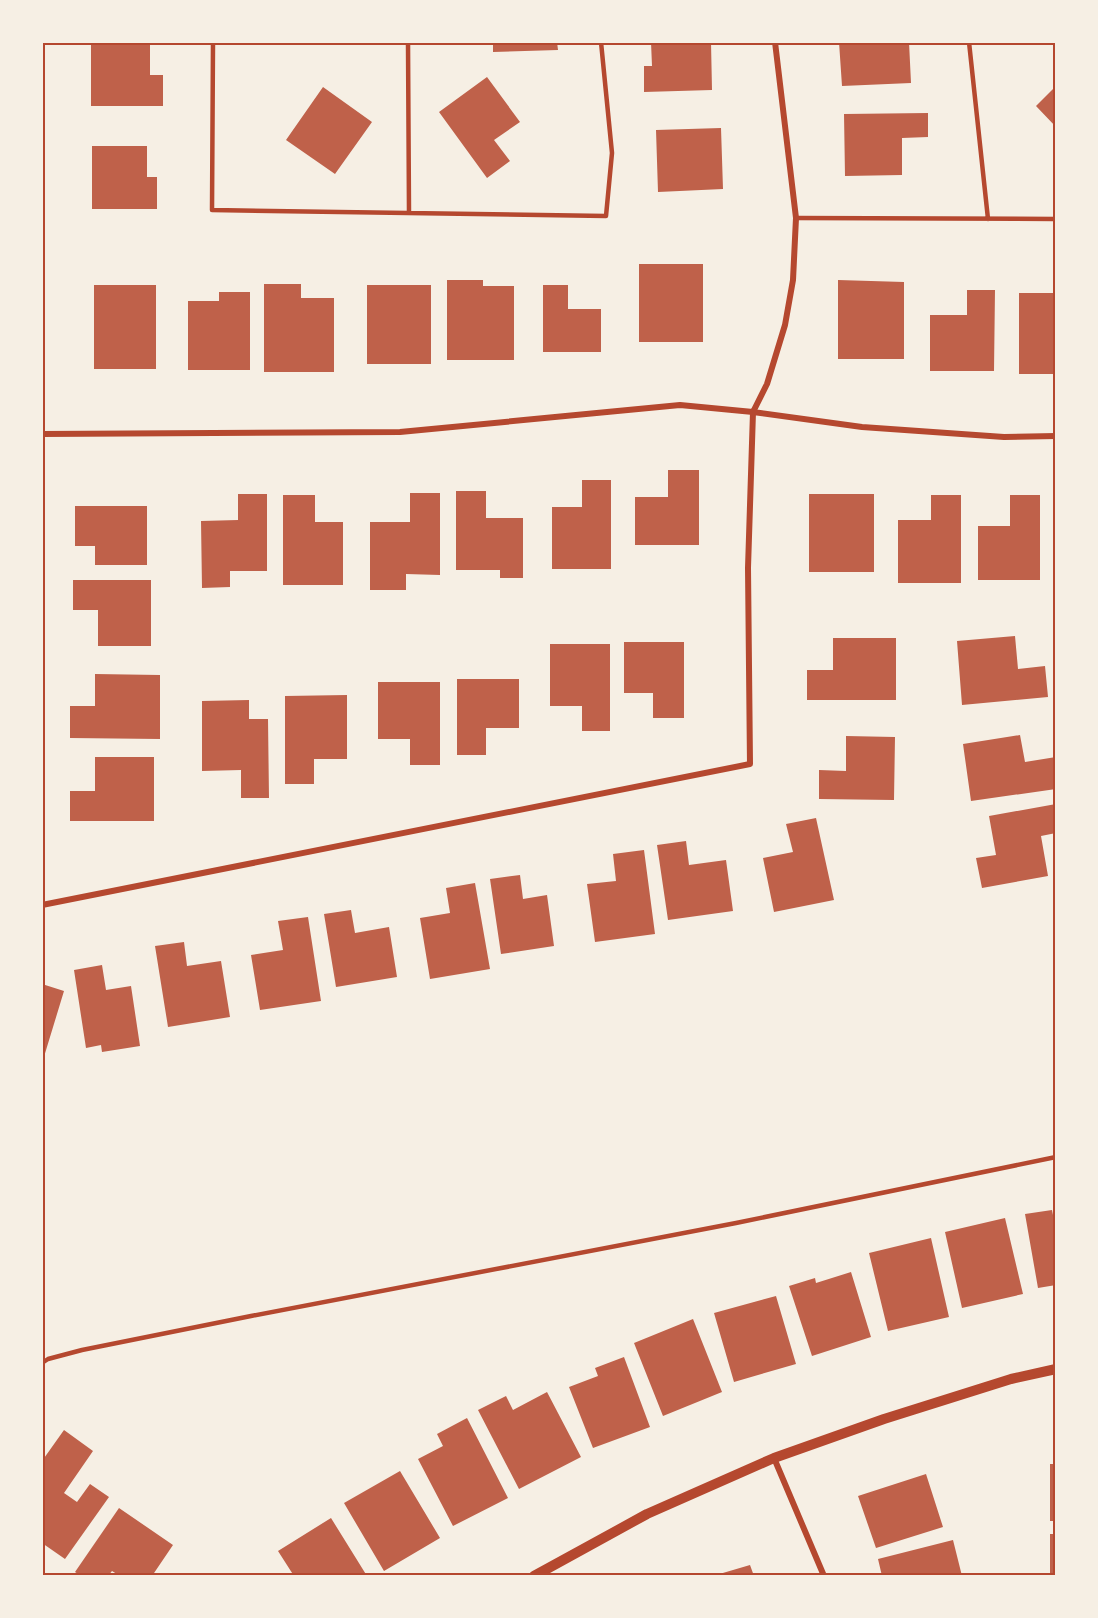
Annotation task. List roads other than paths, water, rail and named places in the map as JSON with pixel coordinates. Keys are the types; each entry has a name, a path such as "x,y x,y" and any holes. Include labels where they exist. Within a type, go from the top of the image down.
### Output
{"street":[{"path":"42,905 750,764 748,568 753,412 767,384 785,325 793,280 796,218 775,42"},
{"path":"42,434 400,432 680,405 753,412 862,427 1004,437 1056,436"},
{"path":"534,1576 647,1514 774,1458 884,1419 1000,1382 1056,1370"},
{"path":"774,1458 824,1576"}],"lane":[{"path":"213,42 213,210 606,216 612,153 601,42"},
{"path":"408,42 409,213"},
{"path":"969,42 987,219"},
{"path":"796,218 1056,219"},
{"path":"42,1363 48,1359 82,1350 736,1223 1056,1157"}]}
